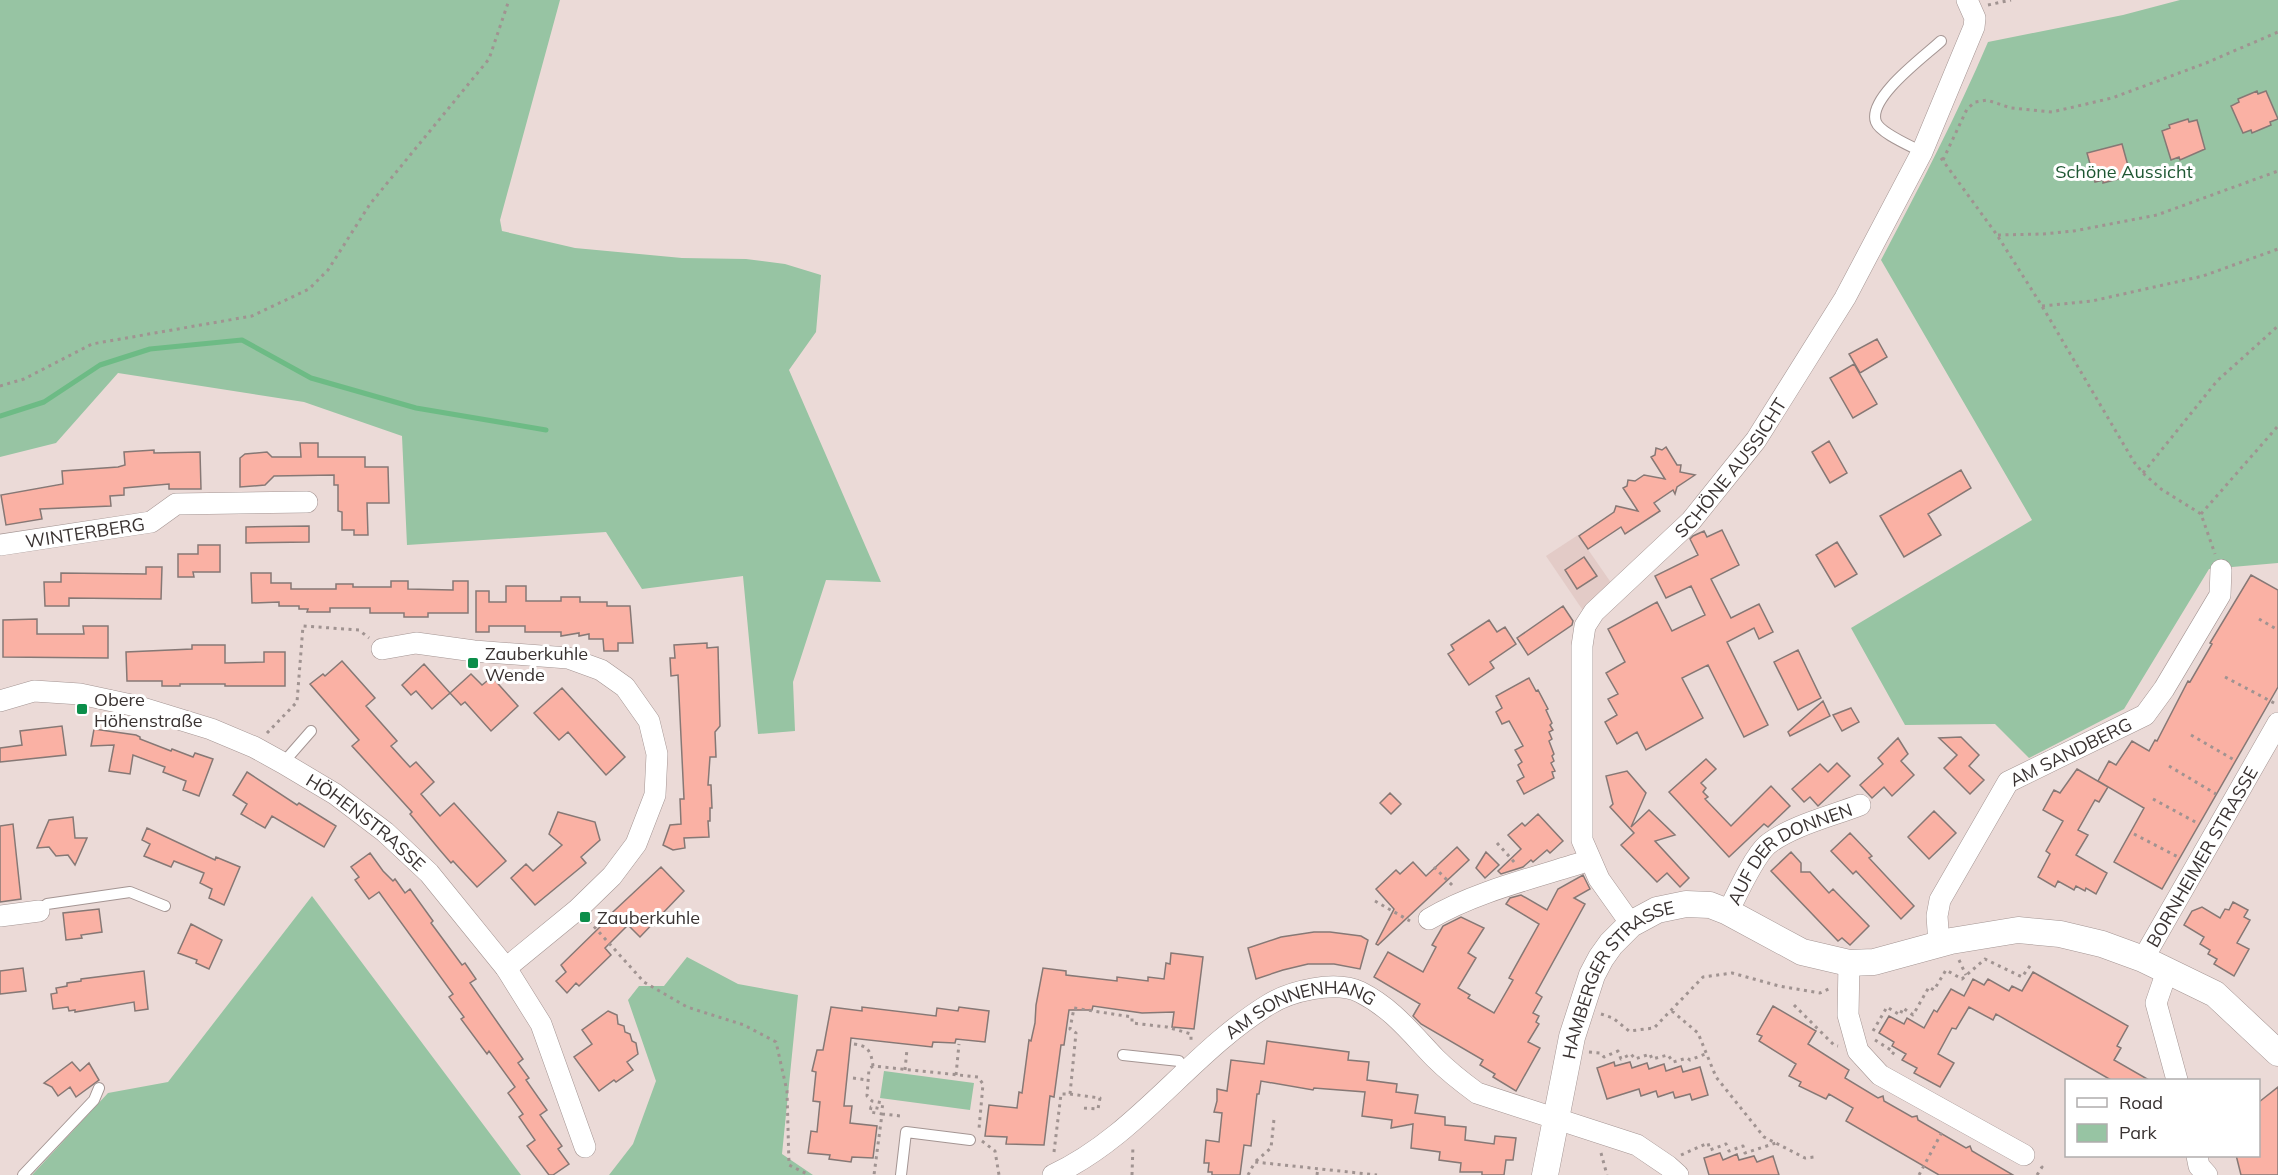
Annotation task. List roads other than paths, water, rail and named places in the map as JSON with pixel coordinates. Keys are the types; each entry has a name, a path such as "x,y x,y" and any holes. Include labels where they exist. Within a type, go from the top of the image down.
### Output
{"street":[{"name":"SCHÖNE AUSSICHT","path":"1631,924 1599,879 1582,840 1582,646 1585,626 1594,612 1691,520 1756,440 1845,298 1924,148 1974,27 1975,18 1970,4"},
{"name":"WINTERBERG","path":"0,545 151,522 176,504 307,502"},
{"name":"AM SANDBERG","path":"1939,944 1937,915 1941,900 2008,782 2145,715 2164,689 2220,595 2221,570"},
{"path":"382,649 416,643 474,651 568,658 601,670 625,687 649,721 657,754 655,795 636,844 612,876 578,909 506,968"},
{"name":"HÖHENSTRASSE","path":"0,701 34,691 80,694 136,706 211,729 254,747 283,763 335,794 385,831 429,873 506,968 541,1024 585,1147"},
{"name":"BORNHEIMER STRASSE","path":"2143,959 2278,723"},
{"name":"AUF DER DONNEN","path":"1728,912 1759,855 1767,845 1788,832 1860,805"},
{"path":"1429,919 1467,901 1590,860"},
{"name":"HAMBERGER STRASSE","path":"1545,1175 1569,1051 1581,1008 1601,958 1631,924 1657,910 1686,904 1710,905 1728,912 1802,952 1849,972 1874,962 1993,932 2018,930 2060,934 2103,944 2143,959 2215,994 2278,1053"},
{"path":"0,916 39,911"},
{"path":"2167,970 2156,1003 2177,1079"},
{"path":"1849,972 1848,1015 1858,1051 1880,1075 2024,1155"},
{"name":"AM SONNENHANG","path":"1053,1175 1076,1165 1105,1144 1233,1031 1269,1004 1296,992 1330,987 1356,990 1382,1004 1457,1079 1477,1093 1557,1121 1637,1145 1673,1170"}],"lane":[{"path":"1924,148 1882,130 1876,122 1875,113 1878,102 1886,91 1941,41"},
{"path":"283,763 293,748 311,731"},
{"path":"39,911 46,904 130,892 165,906"},
{"path":"1123,1055 1179,1061 1188,1070"},
{"path":"23,1175 94,1100 99,1088"},
{"path":"901,1175 906,1132 970,1140"}],"waterway":[{"path":"0,416 44,402 100,365 150,349 242,340 311,378 416,408 546,430"}],"place":[{"name":"Zauberkuhle Wende","path":"473,663"},
{"name":"Obere Höhenstraße","path":"82,709"},
{"name":"Zauberkuhle","path":"585,917"}],"park label":[{"name":"Schöne Aussicht","path":"2124,171"}]}
